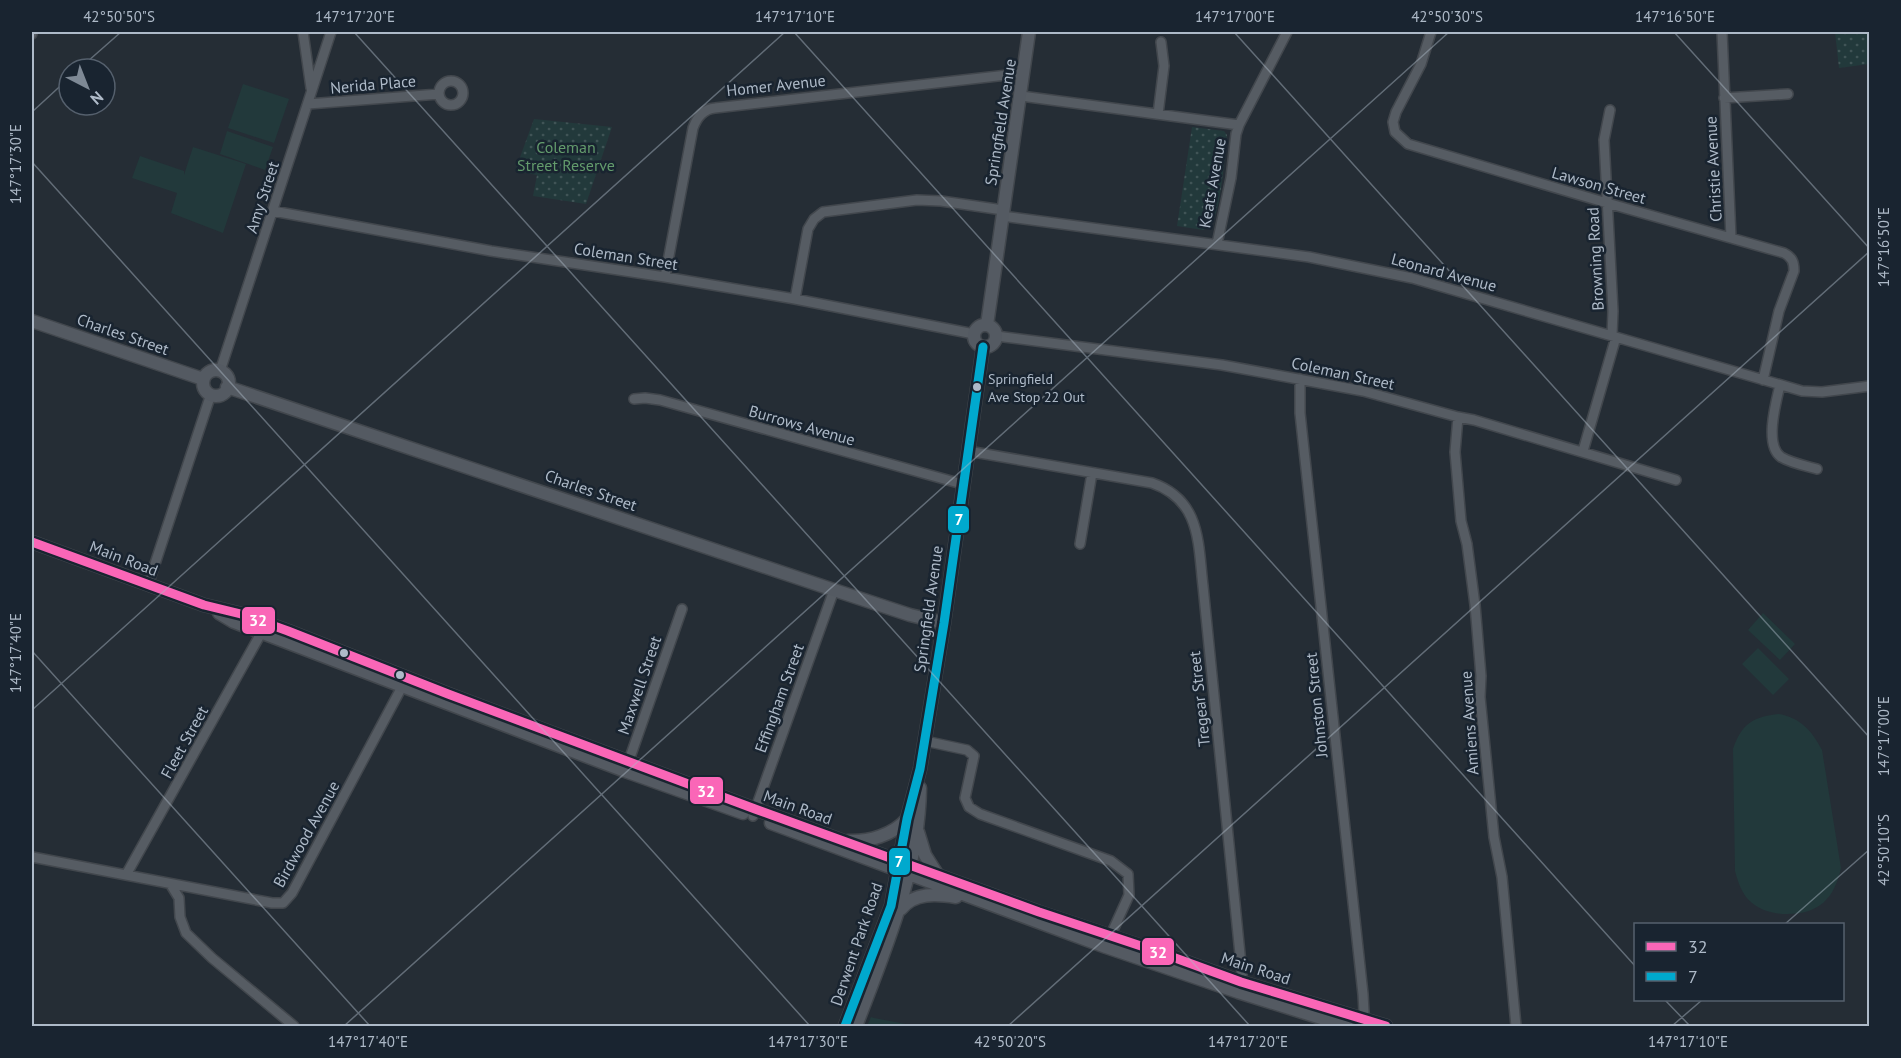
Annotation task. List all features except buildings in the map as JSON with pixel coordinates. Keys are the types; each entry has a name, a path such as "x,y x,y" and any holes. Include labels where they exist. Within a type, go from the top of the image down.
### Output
{"street":[{"path":"303,32 312,93"},
{"name":"Springfield Avenue","path":"987,325 1029,32"},
{"name":"Keats Avenue","path":"1217,244 1231,178 1236,134 1287,32"},
{"name":"Lawson Street","path":"1431,32 1421,64 1393,122 1395,132 1408,144 1790,256 1794,264 1792,279 1779,311 1763,380"},
{"name":"Christie Avenue","path":"1722,32 1731,238"},
{"name":"Amy Street","path":"220,370 312,93 327,33"},
{"path":"1158,114 1164,66 1161,42"},
{"name":"Homer Avenue","path":"665,277 693,128 695,121 703,112 715,108 1024,73"},
{"name":"Nerida Place","path":"308,104 440,94"},
{"name":"Christie Avenue","path":"1724,98 1788,94"},
{"path":"1020,96 1239,125"},
{"name":"Browning Road","path":"1583,451 1614,336 1604,140 1610,110"},
{"name":"Leonard Avenue","path":"795,299 808,229 814,219 823,212 917,200 941,201 1003,213 1372,268 1810,393 1869,386"},
{"name":"Coleman Street","path":"273,211 491,251 795,299 974,334"},
{"name":"Charles Street","path":"32,321 203,379"},
{"path":"987,325 992,327 996,336 992,344 983,346 977,343 974,334 980,326 987,325"},
{"name":"Coleman Street","path":"996,336 1222,365 1386,396 1583,451 1676,480"},
{"name":"Springfield Avenue","path":"903,868 944,623 983,346"},
{"path":"220,370 226,375 227,387 219,395 211,394 205,390 203,379 212,371 220,370"},
{"name":"Johnston Street","path":"1300,379 1300,413 1364,1012 1361,1023"},
{"path":"1780,385 1773,417 1773,446 1782,458 1816,469"},
{"name":"Charles Street","path":"227,387 834,590 910,615 944,623"},
{"path":"148,585 211,394"},
{"name":"Burrows Avenue","path":"634,399 660,400 962,484"},
{"name":"Amiens Avenue","path":"1458,417 1455,452 1461,521 1467,544 1474,605 1481,676 1481,709 1494,837 1502,877 1516,1026"},
{"name":"Tregear Street","path":"968,451 1162,486 1184,503 1193,519 1203,586 1240,987"},
{"path":"1080,544 1092,473"},
{"name":"Main Road","path":"32,542 204,605 241,614 264,628 626,766 903,868 937,874 1108,942"},
{"name":"Effingham Street","path":"754,813 834,590"},
{"name":"Maxwell Street","path":"626,766 682,609"},
{"name":"Fleet Street","path":"126,875 264,628"},
{"name":"Birdwood Avenue","path":"171,885 283,903 292,893 405,682"},
{"path":"925,741 967,750 974,756 965,798 969,807 980,814 1112,861 1123,868 1128,874 1129,895 1108,942"},
{"name":"Main Road","path":"754,813 841,841 987,904 1108,942 1347,1026"},
{"path":"841,841 875,838 902,825 912,823 924,855 937,874"},
{"path":"32,857 171,885 179,898 180,917 186,933 212,958 294,1026"},
{"name":"Derwent Park Road","path":"856,1026 900,910 903,868"},
{"name":"Derwent Park Road","path":"845,1026 891,906 903,868"},
{"path":"900,910 910,900 941,894 987,904"},
{"name":"Main Road","path":"1240,987 1361,1023 1386,1026"}],"green space":[{"path":"1835,32 1869,32 1869,64 1839,68"},
{"path":"243,84 289,99 274,143 228,128"},
{"name":"Coleman Street Reserve","path":"534,119 612,127 586,204 533,196 537,175 515,171"},
{"path":"1192,127 1224,131 1227,135 1217,207 1211,224 1203,230 1177,226"},
{"path":"227,131 273,147 265,170 220,154"},
{"path":"193,147 246,164 223,233 171,213 177,193 132,178 140,156 184,171 184,175"},
{"path":"1763,613 1795,644 1780,660 1748,630"},
{"path":"1758,648 1789,679 1773,695 1742,664"},
{"path":"1779,714 1805,726 1822,750 1841,868 1834,888 1823,903 1808,911 1787,914 1773,913 1756,906 1743,892 1735,871 1733,749 1740,733 1750,723 1762,717"},
{"path":"871,1017 874,1018 916,1026 867,1026"}],"transit line":[{"name":"7","path":"845,1026 891,906 907,819 920,769 944,623 983,347"},
{"name":"32","path":"32,542 204,605 241,614 288,631 448,694 755,809 1039,912 1241,982 1386,1026"}],"place":[{"name":"Springfield Ave Stop 22 Out","path":"977,387"}]}
